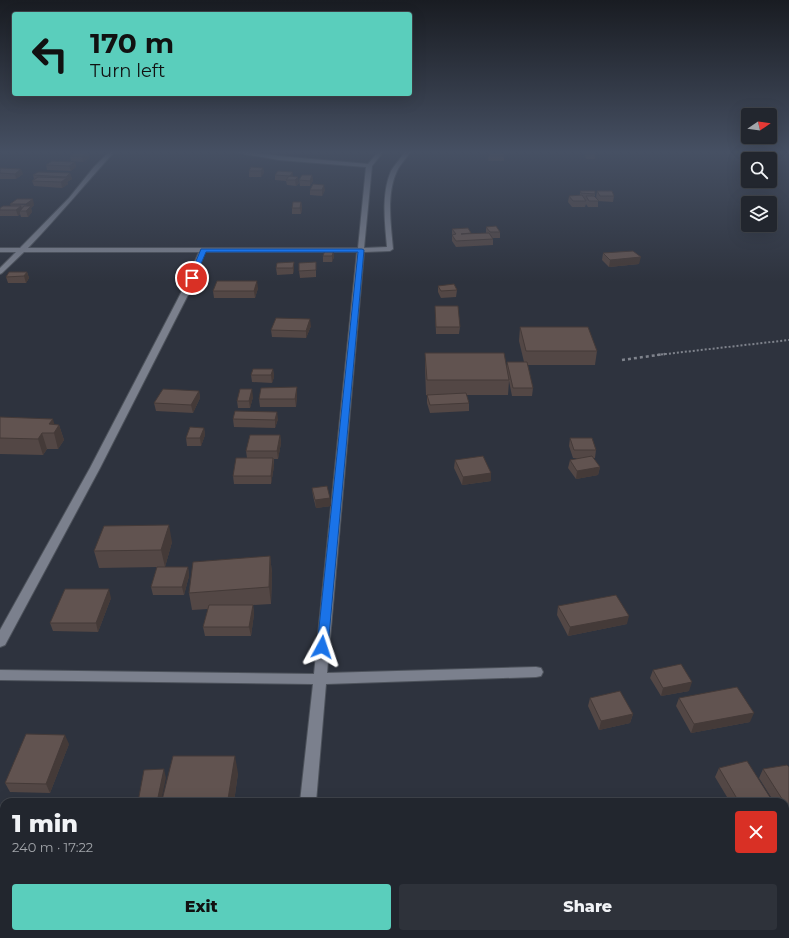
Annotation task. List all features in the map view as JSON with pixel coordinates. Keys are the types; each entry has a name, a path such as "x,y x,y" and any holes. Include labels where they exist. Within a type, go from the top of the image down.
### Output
{"street":[{"path":"0,272 74,195"},
{"path":"308,798 367,195"},
{"path":"0,250 390,249 388,217 390,195"},
{"path":"0,642 95,468 186,291 203,250"},
{"path":"0,675 319,679 536,672"}],"path":[{"path":"622,360 720,347 789,340"}],"building":[{"path":"582,195 586,201 573,201 569,196"},
{"path":"599,195 614,196 600,196"},
{"path":"586,196 594,196 599,201 589,201"},
{"path":"17,199 33,199 26,204 10,204"},
{"path":"293,202 301,202 300,208 292,208"},
{"path":"3,206 21,206 16,210 0,210"},
{"path":"24,206 31,206 26,211 20,211"},
{"path":"496,226 500,232 490,232 486,227"},
{"path":"468,228 471,233 461,234 489,233 493,239 456,241 452,235 456,234 452,229"},
{"path":"325,250 334,250 332,256 323,256"},
{"path":"633,251 641,257 610,260 603,253"},
{"path":"294,262 293,268 276,268 277,263"},
{"path":"316,262 316,270 299,271 299,263"},
{"path":"9,272 27,272 24,276 6,277"},
{"path":"217,281 257,281 254,291 213,291"},
{"path":"454,284 457,290 441,291 438,286"},
{"path":"435,306 458,306 460,327 436,327"},
{"path":"276,318 310,319 306,331 271,330"},
{"path":"520,327 588,327 597,351 526,351"},
{"path":"425,353 504,353 509,380 427,380"},
{"path":"507,362 527,362 533,388 513,388"},
{"path":"253,369 273,369 271,375 251,375"},
{"path":"297,387 295,399 259,399 261,388"},
{"path":"163,389 199,391 191,405 154,403"},
{"path":"240,389 252,389 249,401 237,401"},
{"path":"466,393 469,403 430,405 427,395"},
{"path":"235,411 277,412 275,420 233,419"},
{"path":"0,417 53,419 49,424 59,425 54,433 42,433 38,439 0,438"},
{"path":"190,427 204,428 200,438 186,438"},
{"path":"250,435 280,435 277,451 246,451"},
{"path":"570,438 592,438 596,450 574,450"},
{"path":"483,456 491,473 463,477 455,460"},
{"path":"592,456 600,467 577,471 570,460"},
{"path":"236,458 273,458 271,476 233,476"},
{"path":"327,486 330,498 315,500 312,488"},
{"path":"169,525 161,550 94,551 104,526"},
{"path":"270,556 269,587 189,593 193,562"},
{"path":"157,567 188,567 182,587 151,587"},
{"path":"65,589 109,589 96,623 50,623"},
{"path":"616,595 629,616 570,627 558,606"},
{"path":"209,605 253,605 249,627 203,627"},
{"path":"681,664 692,682 663,688 653,670"},
{"path":"737,687 754,713 694,724 679,698"},
{"path":"620,691 633,714 601,721 590,698"},
{"path":"26,734 65,735 46,784 5,783"},
{"path":"173,756 235,756 228,798 162,798"},
{"path":"747,761 770,798 737,798 719,768"},
{"path":"787,765 789,767 789,798 781,798 763,769"},
{"path":"164,769 158,798 139,798 144,770"}],"route":[{"path":"192,278 203,250 362,250 322,647"}]}
